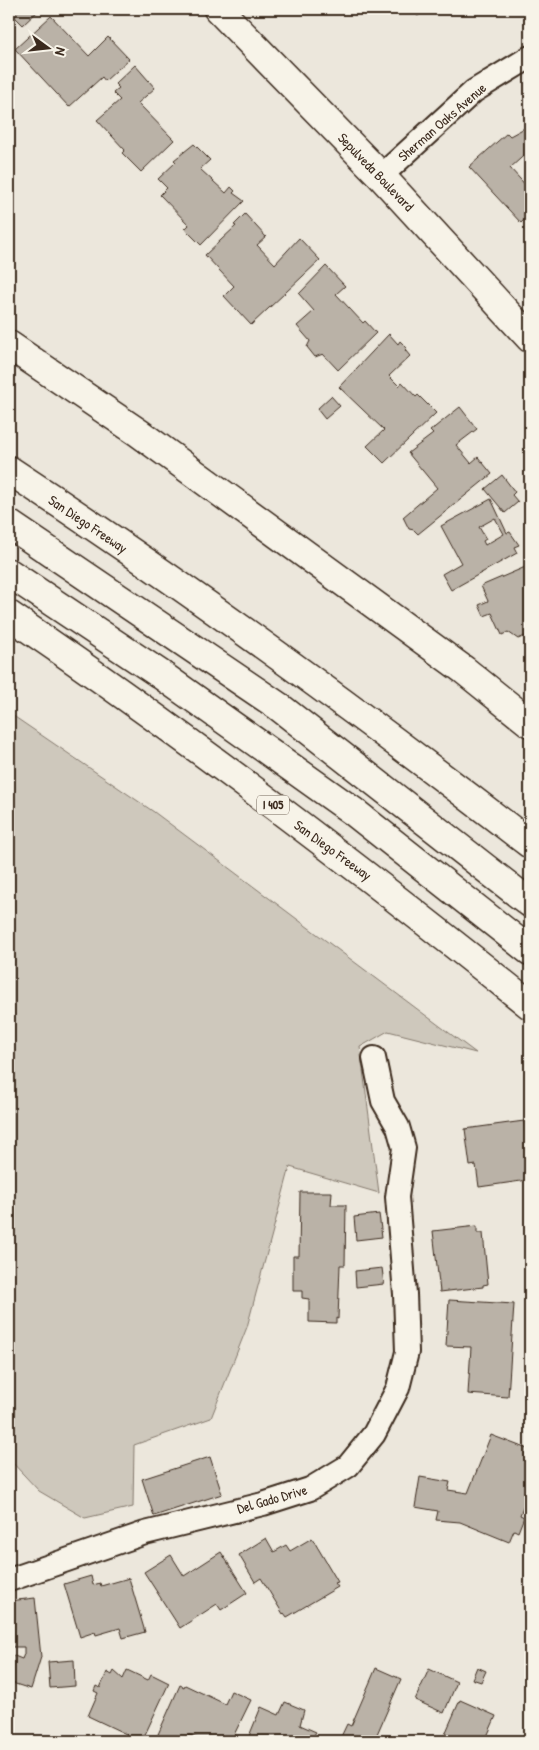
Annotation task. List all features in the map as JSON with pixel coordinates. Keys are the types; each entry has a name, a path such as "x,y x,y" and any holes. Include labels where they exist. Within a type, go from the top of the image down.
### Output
{"main road":[{"name":"Sepulveda Boulevard","path":"218,9 381,176 530,338"},
{"path":"9,345 139,433 464,670 530,723"},
{"name":"San Diego Freeway","path":"9,470 256,638 359,712 530,844"},
{"path":"9,524 278,706 530,903"},
{"path":"9,573 160,674 354,812 530,951"},
{"name":"San Diego Freeway","path":"9,615 100,677 369,876 530,1005"},
{"path":"464,670 530,699"}],"street":[{"name":"Sherman Oaks Avenue","path":"381,176 474,91 530,57"},
{"name":"Del Gado Drive","path":"9,1580 145,1533 263,1504 310,1489 348,1466 374,1434 398,1388 407,1352 405,1294 397,1197 404,1148 398,1127 383,1101 374,1058"}],"shaded area":[{"path":"9,713 154,812 476,1053 388,1031 360,1047 379,1193 290,1167 247,1327 211,1418 134,1445 133,1507 85,1518 39,1491 9,1459"}],"building":[{"path":"9,9 40,9 23,25"},
{"path":"410,9 425,9 418,16"},
{"path":"51,16 89,56 108,37 129,59 105,81 102,77 69,107 15,49"},
{"path":"135,65 155,88 138,103 174,140 141,172 122,153 125,150 97,120 120,100 113,93 119,88 115,84"},
{"path":"530,125 530,150 510,168 530,190 530,214 521,223 469,167 507,133 510,136"},
{"path":"194,144 210,160 200,169 226,193 231,187 235,191 233,193 244,201 201,245 185,229 189,225 160,195 167,188 158,179 176,162 174,160"},
{"path":"245,214 266,237 257,245 275,264 299,238 320,260 251,325 224,296 234,286 205,255 236,226 234,225"},
{"path":"326,266 345,286 336,294 363,323 365,321 376,333 338,370 323,354 315,357 307,347 310,341 297,326 314,311 299,294"},
{"path":"389,334 398,344 400,341 407,348 405,350 410,356 389,376 399,386 402,382 416,397 418,395 436,413 384,463 367,446 384,430 339,387"},
{"path":"331,396 340,406 325,419 317,409"},
{"path":"460,407 477,429 456,445 471,463 478,457 492,474 418,534 414,530 409,529 403,517 437,488 408,453 433,434 430,431"},
{"path":"502,475 515,492 512,495 518,502 505,513 485,489"},
{"path":"491,499 507,533 510,532 519,545 514,547 517,553 451,590 442,574 461,563 441,526","holes":["495,518 504,534 485,545 483,541 486,539 479,527"]},
{"path":"530,565 530,634 518,639 508,632 502,635 492,613 484,616 479,605 488,601 481,586"},
{"path":"524,1121 529,1162 526,1163 528,1180 479,1187 476,1165 470,1166 465,1129"},
{"path":"300,1192 332,1192 331,1205 346,1205 345,1265 340,1265 338,1319 336,1318 336,1323 309,1322 309,1299 302,1298 302,1291 293,1291 293,1256 299,1256"},
{"path":"379,1214 382,1237 356,1240 354,1217"},
{"path":"477,1226 477,1233 483,1233 488,1284 483,1285 483,1287 440,1292 433,1231"},
{"path":"382,1268 384,1284 356,1287 355,1271"},
{"path":"449,1300 514,1304 508,1397 468,1394 471,1347 446,1346"},
{"path":"491,1435 530,1450 530,1491 520,1515 524,1517 518,1532 514,1530 509,1542 460,1522 436,1520 438,1511 415,1507 420,1477 450,1482 448,1490 468,1493"},
{"path":"210,1457 222,1494 154,1516 142,1479"},
{"path":"266,1538 274,1552 286,1545 290,1551 312,1538 338,1582 335,1583 338,1587 287,1617 283,1614 261,1578 255,1582 239,1555"},
{"path":"221,1552 247,1593 221,1610 217,1604 180,1628 144,1572 171,1555 184,1576"},
{"path":"91,1576 93,1585 100,1583 101,1586 129,1578 145,1632 123,1638 120,1628 96,1635 95,1632 80,1637 64,1584"},
{"path":"35,1598 41,1657 31,1689 9,1682 9,1654 22,1659 24,1647 9,1647 9,1601"},
{"path":"74,1660 75,1686 50,1688 48,1662"},
{"path":"477,1667 486,1671 481,1682 472,1679"},
{"path":"376,1668 401,1679 374,1741 339,1741 347,1724 351,1726"},
{"path":"429,1669 457,1682 444,1713 415,1700"},
{"path":"127,1670 148,1680 151,1674 169,1683 142,1741 123,1741 126,1734 88,1716 98,1693 94,1691 96,1686 100,1688 107,1672 112,1675 114,1671 123,1679"},
{"path":"180,1685 184,1687 185,1685 225,1704 231,1691 251,1700 231,1741 204,1741 189,1735 185,1741 155,1741"},
{"path":"460,1700 496,1716 485,1741 442,1741"},
{"path":"285,1702 304,1710 300,1725 316,1732 314,1735 327,1741 247,1741 261,1707 279,1715"}]}
